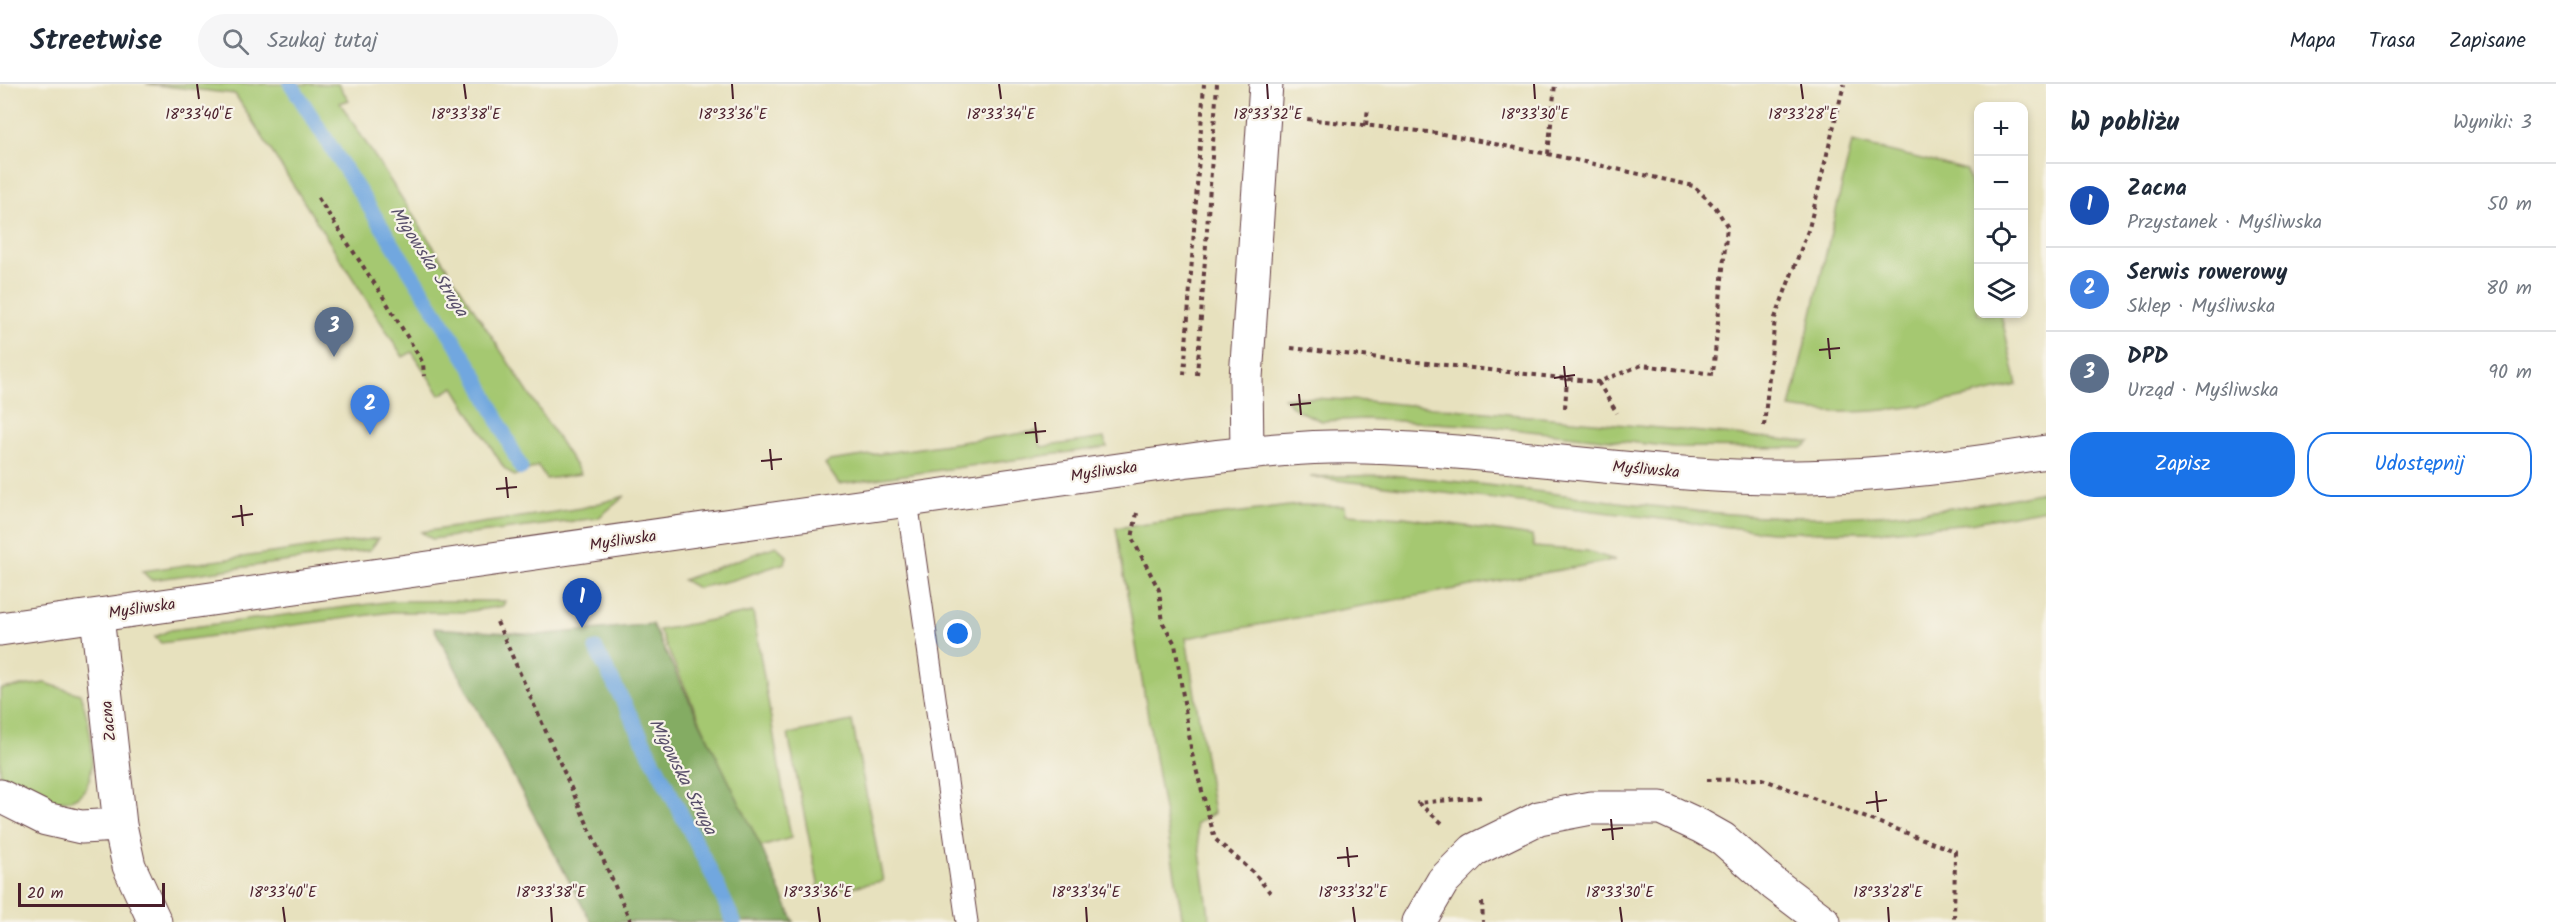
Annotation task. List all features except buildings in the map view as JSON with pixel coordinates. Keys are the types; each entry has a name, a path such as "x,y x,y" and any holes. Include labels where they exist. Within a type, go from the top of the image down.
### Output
{"street":[{"path":"1246,453 1246,378 1266,84"},
{"name":"Myśliwska","path":"0,629 1246,453 1301,448 1432,449 1672,473 1737,477 1805,477 1897,472 2046,453"},
{"name":"Zacna","path":"97,616 120,825 129,866 155,922"},
{"path":"0,796 46,819 81,827 120,825"},
{"path":"1419,922 1443,881 1474,850 1539,818 1591,808 1661,808 1700,826 1723,839 1774,884 1824,922"}],"lane":[{"path":"908,501 967,922"}],"path":[{"path":"1184,375 1204,84"},
{"path":"1197,375 1217,84"},
{"path":"1548,154 1555,84"},
{"path":"1764,426 1775,318 1809,228 1844,84"},
{"path":"1366,125 1368,108"},
{"path":"1288,348 1598,382 1642,365 1713,374 1727,226 1716,208 1694,186 1548,154 1437,133 1303,118"},
{"path":"318,198 382,295 423,363 424,376"},
{"path":"1565,408 1568,379"},
{"path":"1598,382 1617,413"},
{"path":"1137,513 1132,538 1159,590 1163,623 1175,644 1191,754 1215,839 1252,872 1273,896"},
{"path":"497,622 631,922"}],"green space":[{"path":"146,84 338,84 349,100 340,103 581,474 546,479 538,466 514,476 504,468 454,387 440,395 412,352 403,357 235,94"},
{"path":"1852,142 1967,170 1974,201 1974,318 2002,318 2017,385 1905,408 1846,412 1790,408"},
{"path":"1284,398 1367,401 1810,442 1802,448 1674,447 1485,426 1365,419 1322,421 1298,411"},
{"path":"1038,431 1041,447 1104,438 1107,447 839,484 825,464 829,461"},
{"path":"1387,475 1473,483 1687,510 1768,516 1889,514 1970,505 2046,491 2046,509 1970,523 1877,532 1770,532 1310,477"},
{"path":"625,496 598,518 432,539 421,532 582,508"},
{"path":"1297,505 1345,506 1346,514 1404,517 1532,536 1534,547 1587,551 1615,560 1186,638 1214,813 1196,824 1210,922 1183,922 1116,528"},
{"path":"379,538 370,550 151,580 142,571"},
{"path":"776,546 787,556 785,563 733,580 697,588 683,580"},
{"path":"393,601 505,601 503,606 465,612 392,612 161,643 155,637 170,630"},
{"path":"753,612 791,838 761,847 716,756 659,630"},
{"path":"652,624 761,847 794,922 591,922 434,628 538,635"},
{"path":"45,683 80,694 91,740 90,774 85,788 75,798 60,801 37,795 0,775 0,689"},
{"path":"852,721 883,881 820,893 788,734"}],"waterway":[{"name":"Migowska Struga","path":"291,84 476,375 521,468"},
{"name":"Migowska Struga","path":"596,649 710,870 734,922"}],"place":[{"name":"DPD","path":"334,357"},
{"name":"Serwis rowerowy","path":"370,435"},
{"name":"Zacna","path":"582,628"}]}
